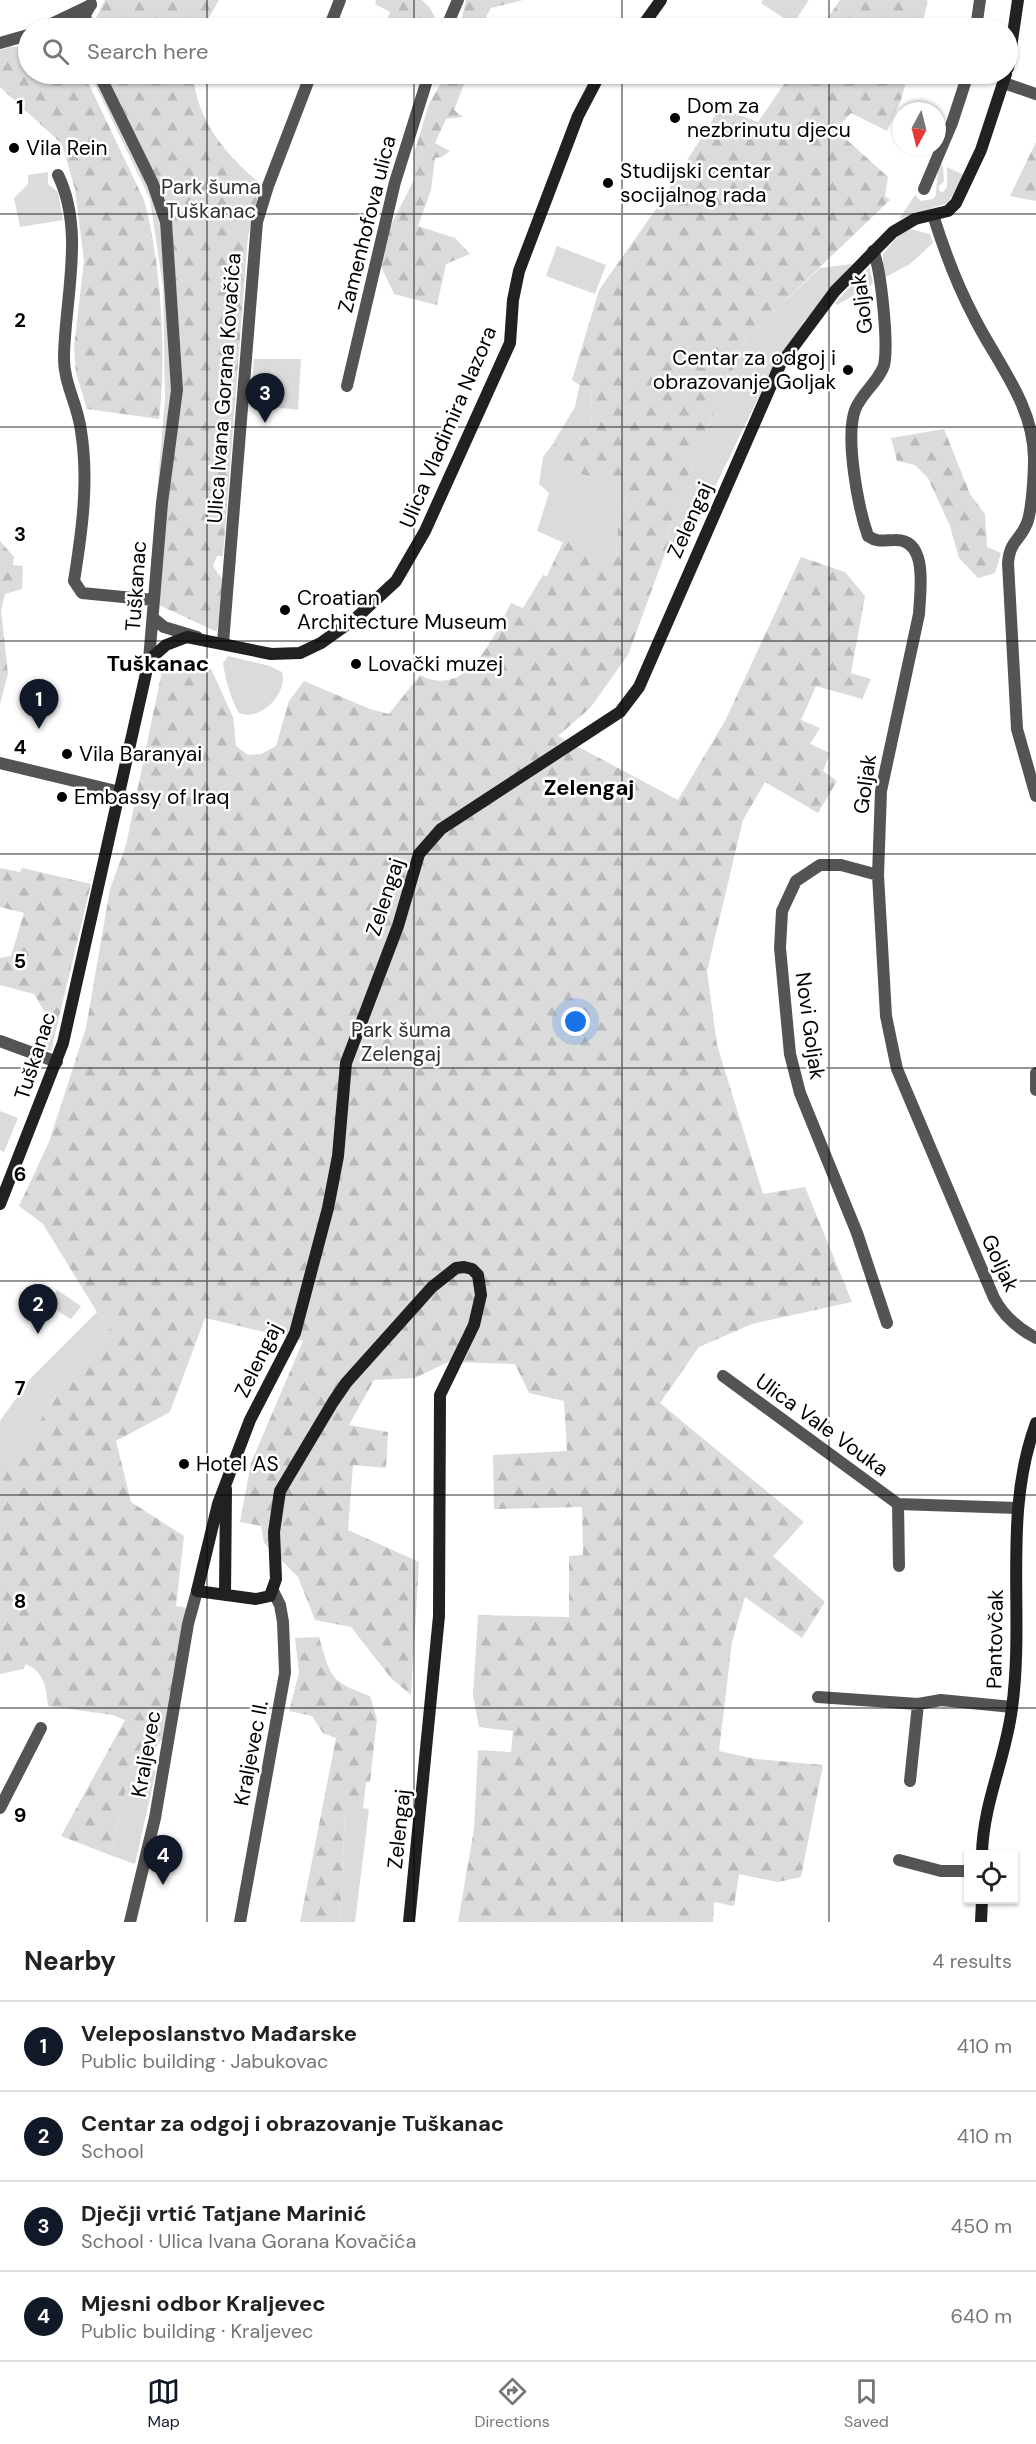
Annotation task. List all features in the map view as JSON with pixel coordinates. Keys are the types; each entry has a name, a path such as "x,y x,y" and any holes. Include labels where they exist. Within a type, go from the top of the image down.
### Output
{"street":[{"path":"333,18 340,0"},
{"path":"450,18 458,0"},
{"path":"648,18 661,0"},
{"path":"977,18 980,0"},
{"path":"1015,18 1018,0"},
{"path":"62,18 92,2"},
{"path":"87,18 92,2"},
{"path":"0,43 18,38"},
{"name":"Tuškanac","path":"0,1204 57,1062 149,660 163,493 177,390 166,222 153,184 104,84"},
{"name":"Ulica Ivana Gorana Kovačića","path":"223,643 257,222 268,186 307,84"},
{"name":"Zamenhofova ulica","path":"346,386 395,182 426,84"},
{"name":"Ulica Vladimira Nazora","path":"153,618 164,627 223,643 271,654 300,653 356,618 396,581 425,531 510,343 513,300 519,271 578,116 595,84"},
{"path":"924,189 964,84"},
{"name":"Zelengaj","path":"197,1591 218,1504 250,1420 295,1333 328,1208 338,1156 345,1064 398,926 419,854 441,829 620,712 639,687 780,365 835,291 873,251 899,227 948,210 960,197 981,150 1003,84"},
{"path":"1017,84 1036,94"},
{"path":"58,175 63,184 73,264 64,356 65,376 77,410 82,443 84,507 74,581 82,593 154,600"},
{"path":"933,215 942,244 973,316 1021,400 1033,440 1035,460 1027,523 1013,542 1008,563 1017,729 1023,759 1036,796"},
{"name":"Goljak","path":"873,251 887,352 883,370 855,410 852,432 854,463 868,536 879,542 897,540 913,545 918,552 920,588 919,614 881,791 878,874 886,1016 897,1069 994,1298 1000,1310 1025,1332 1036,1338"},
{"name":"Ulica Vladimira Nazora","path":"149,660 175,640 198,637"},
{"path":"0,763 120,792"},
{"name":"Novi Goljak","path":"878,874 841,865 820,865 796,881 782,911 780,948 790,1054 800,1093 857,1233 887,1323"},
{"path":"0,1041 57,1062"},
{"path":"1036,1073 1036,1090"},
{"name":"Zelengaj","path":"273,1591 276,1579 274,1533 280,1491 333,1402 346,1383 432,1287 456,1268 472,1269 478,1275 481,1294 474,1325 440,1395 439,1616 409,1922"},
{"name":"Ulica Vale Vouka","path":"723,1376 898,1504 1017,1508"},
{"name":"Pantovčak","path":"982,1850 985,1815 1006,1742 1012,1707 1015,1677 1017,1508 1025,1459 1036,1423"},
{"path":"225,1595 226,1483"},
{"name":"Ulica Vale Vouka","path":"898,1504 899,1566"},
{"path":"197,1591 255,1599 265,1598 273,1591"},
{"name":"Kraljevec","path":"130,1922 155,1818 188,1624 197,1591"},
{"name":"Kraljevec II.","path":"240,1922 285,1673 283,1622 280,1605 273,1591"},
{"path":"818,1697 918,1704 940,1700 1012,1707"},
{"path":"910,1781 918,1704"},
{"path":"0,1808 41,1728"},
{"path":"899,1860 941,1871 964,1871"},
{"path":"981,1922 982,1904"}],"green space":[{"path":"105,0 219,0 209,18 96,18"},
{"path":"376,0 422,0 430,8 435,18 388,18 390,12 375,4"},
{"path":"466,0 523,0 491,8 485,18 462,18"},
{"path":"763,0 809,0 797,18 784,18 761,3"},
{"path":"840,0 928,1 924,18 828,18"},
{"name":"Park šuma Tuškanac","path":"18,47 18,84 89,84 144,200 155,251 161,309 162,367 159,419 87,409 76,373 74,347 84,261 75,189 62,144 0,87 0,50"},
{"path":"95,84 98,84 145,178 159,216 171,349 171,404 151,588 149,588 165,399 163,287 150,199"},
{"name":"Park šuma Tuškanac","path":"111,84 194,84 200,106 215,135 236,161 261,184 248,236 223,556 217,556 213,566 224,582 217,632 159,605 165,513 183,391 172,225 163,192"},
{"path":"440,84 464,84 454,110 463,117 446,119 435,143 450,151 442,157 435,158 431,190 418,226 455,238 470,254 446,264 437,305 394,294 380,264 390,227 414,180 414,154 429,104"},
{"name":"Park šuma Zelengaj","path":"784,84 905,84 900,102 892,102 892,120 887,131 851,113 836,130 888,177 885,196 890,200 747,337 704,436 666,537 670,540 628,655 590,708 558,736 678,800 725,721 801,557 845,572 865,596 851,673 871,679 862,699 816,686 801,720 820,728 810,744 830,753 823,771 837,781 818,813 765,782 743,820 707,971 717,1045 763,1194 805,1187 852,1302 752,1324 699,1347 660,1403 804,1522 773,1556 825,1602 802,1638 745,1597 732,1642 719,1751 756,1759 823,1765 801,1877 778,1882 739,1874 734,1906 714,1902 713,1922 458,1922 474,1829 478,1750 511,1752 513,1731 479,1727 473,1695 478,1615 569,1617 569,1556 583,1555 582,1507 494,1509 493,1455 567,1451 564,1401 529,1393 515,1364 448,1362 415,1378 374,1380 349,1425 388,1432 386,1468 353,1465 348,1530 419,1562 411,1695 391,1678 351,1627 315,1620 298,1577 264,1543 261,1526 240,1522 251,1463 303,1341 205,1318 170,1412 116,1441 131,1502 184,1536 176,1606 187,1608 165,1736 140,1766 132,1764 110,1855 61,1836 125,1720 113,1715 48,1706 41,1676 26,1664 23,1669 0,1674 0,1458 5,1462 30,1437 56,1395 112,1326 97,1312 43,1224 19,1206 49,1142 86,1028 110,889 126,845 162,671 211,669 233,717 236,746 248,755 261,754 276,746 289,701 304,681 370,709 389,714 420,675 437,681 452,679 465,672 488,646 511,603 523,608 543,575 547,576 565,538 616,560 618,526 626,499 611,487 543,457 552,445 582,439 589,431 592,418 591,392 572,380 599,290 661,202 720,108 758,122"},
{"path":"1036,142 1036,201 1010,196"},
{"path":"938,164 943,166 944,181 939,186 939,191 943,192 947,187 947,167 964,175 948,203 899,219 915,195 921,201 933,199 936,195"},
{"path":"48,172 48,184 58,192 63,220 20,227 14,198 28,184 28,175"},
{"path":"910,229 930,234 933,243 910,264 882,279 883,254 899,235"},
{"path":"557,246 606,265 595,294 546,276"},
{"path":"852,264 806,319 775,363 684,551 666,537 704,436 747,337 820,268"},
{"path":"869,267 873,282 871,285 837,305 835,303"},
{"path":"254,359 301,359 298,410 250,404"},
{"path":"580,383 591,392 592,418 589,431 582,439 552,445 575,407"},
{"path":"944,429 970,494 985,514 987,547 1001,553 995,573 978,578 959,558 950,526 928,478 915,465 897,461 891,438"},
{"path":"543,457 611,487 626,499 618,526 616,560 565,539 562,542 537,531 549,493 539,484"},
{"path":"0,541 14,557 13,565 23,566 22,589 5,594 1,610 8,674 0,704"},
{"path":"228,656 270,666 282,672 281,689 271,704 255,713 247,715 239,713 224,670 223,663"},
{"path":"0,868 20,872 22,868 91,884 51,1051 38,1047 44,1011 34,994 0,985 0,958 11,956 24,913 0,907"},
{"path":"0,1111 18,1118 4,1152 0,1150"},
{"path":"57,1290 81,1306 71,1319 47,1305"},
{"path":"97,1312 112,1326 56,1395 30,1437 5,1462 0,1458 0,1421 30,1379"},
{"path":"319,1637 326,1661 334,1676 346,1686 370,1696 377,1719 370,1782 366,1782 363,1808 345,1814 340,1922 300,1922 336,1738 323,1733 312,1716 289,1711 299,1673 295,1638"},
{"path":"132,1764 156,1771 135,1864 110,1855"},
{"path":"363,1808 369,1809 355,1922 340,1922 345,1813"}],"place":[{"name":"Dom za nezbrinutu djecu","path":"675,118"},
{"name":"Vila Rein","path":"14,148"},
{"name":"Studijski centar socijalnog rada","path":"608,183"},
{"name":"Centar za odgoj i obrazovanje Goljak","path":"848,370"},
{"name":"Dječji vrtić Tatjane Marinić","path":"265,423"},
{"name":"Croatian Architecture Museum","path":"285,610"},
{"name":"Lovački muzej","path":"356,664"},
{"name":"Veleposlanstvo Mađarske","path":"39,729"},
{"name":"Vila Baranyai","path":"67,754"},
{"name":"Embassy of Iraq","path":"62,797"},
{"name":"Centar za odgoj i obrazovanje Tuškanac","path":"38,1334"},
{"name":"Hotel AS","path":"184,1464"},
{"name":"Mjesni odbor Kraljevec","path":"163,1885"}],"district":[{"name":"Tuškanac","path":"158,663"},
{"name":"Zelengaj","path":"589,787"}]}
